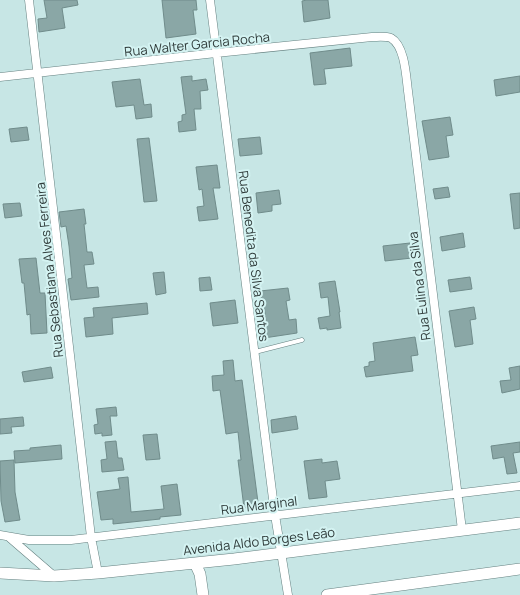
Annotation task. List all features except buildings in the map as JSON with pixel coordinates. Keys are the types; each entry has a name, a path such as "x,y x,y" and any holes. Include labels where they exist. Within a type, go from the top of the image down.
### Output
{"street":[{"name":"Rua Sebastiana Alves Ferreira","path":"29,0 91,537 98,573"},
{"name":"Rua Benedita da Silva Santos","path":"210,0 275,515 288,595"},
{"name":"Rua Walter Garcia Rocha","path":"0,77 372,37 386,37 395,42"},
{"name":"Rua Eulina da Silva","path":"395,42 399,46 402,57 408,91 456,494 462,530"},
{"name":"Rua Marginal","path":"0,535 10,538 52,541 520,486"},
{"name":"Avenida Aldo Borges Leão","path":"0,573 54,576 98,573 195,563 520,523"},
{"path":"10,538 54,576"},
{"path":"195,563 200,574 203,595"},
{"path":"327,595 520,569"}],"lane":[{"path":"254,352 302,340"}]}
